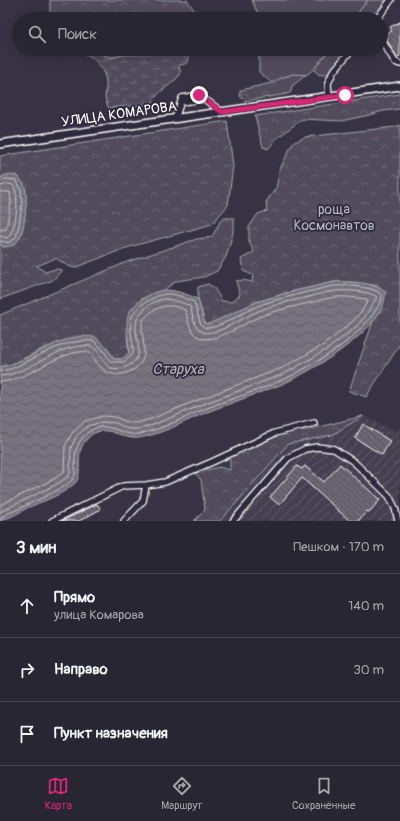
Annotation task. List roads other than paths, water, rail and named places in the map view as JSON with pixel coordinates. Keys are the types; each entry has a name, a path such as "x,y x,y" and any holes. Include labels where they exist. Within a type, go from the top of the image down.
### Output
{"main road":[{"name":"УЛИЦА КОМАРОВА","path":"0,144 400,86"}],"street":[{"path":"382,12 391,0"},
{"path":"388,50 395,62 400,64"},
{"path":"329,97 328,83 333,72 346,56"},
{"path":"175,119 182,98 199,95 222,112"},
{"path":"52,521 123,486 165,482 276,433 314,423"},
{"path":"233,521 288,458 305,449 317,447 334,449 354,462 389,496 395,508 398,521"},
{"path":"124,521 143,500 146,485"}],"water":[{"path":"6,175 18,176 25,186 26,205 23,228 19,239 16,243 8,247 3,247 0,243 0,178"},
{"name":"Старуха","path":"334,282 355,282 368,284 380,288 385,292 383,305 375,319 348,345 316,367 273,388 210,411 157,433 134,438 106,431 94,433 83,444 79,456 78,479 75,483 59,494 0,521 0,367 19,361 57,343 81,336 95,337 107,348 114,359 122,359 129,353 127,326 130,312 137,303 149,295 160,291 173,291 198,299 205,324 209,324 256,302 290,292"}],"park label":[{"name":"роща Космонавтов","path":"334,218"}]}
